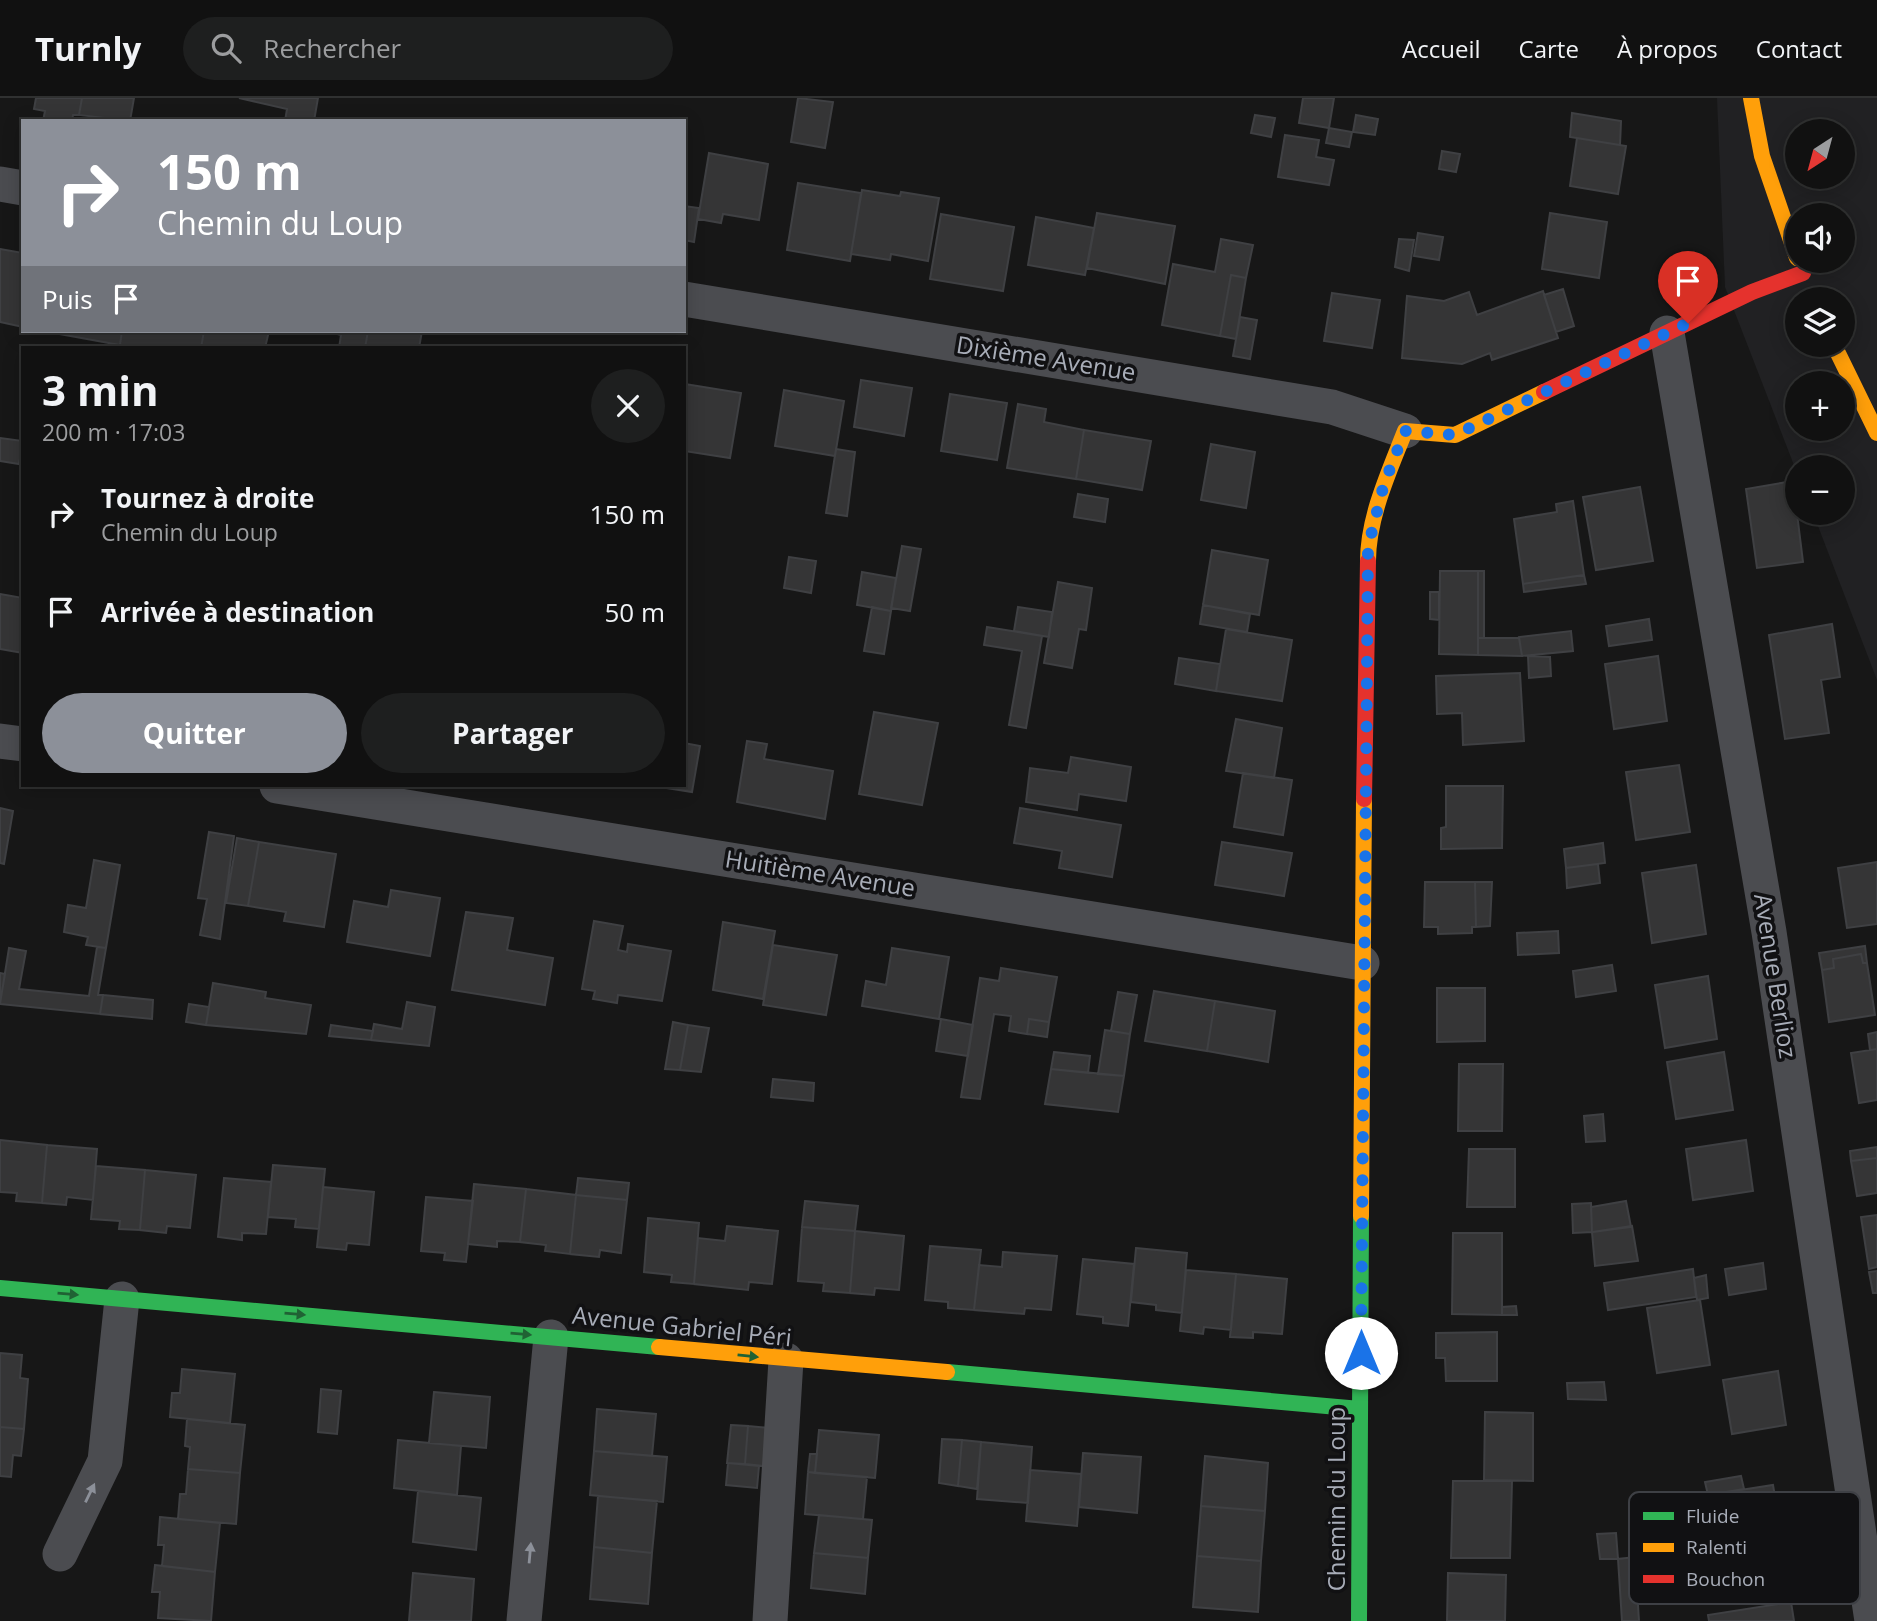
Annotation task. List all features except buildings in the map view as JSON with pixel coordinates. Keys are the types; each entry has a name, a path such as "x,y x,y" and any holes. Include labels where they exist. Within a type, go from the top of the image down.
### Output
{"street":[{"path":"1751,98 1762,156 1785,223"},
{"path":"0,184 21,188"},
{"path":"1405,431 1455,435 1752,292 1785,272"},
{"name":"Dixième Avenue","path":"686,299 1332,407 1405,431"},
{"name":"Avenue Berlioz","path":"1667,333 1864,1474 1872,1621"},
{"path":"1840,357 1877,433"},
{"name":"Chemin du Loup","path":"1359,1621 1362,962 1368,547 1384,484 1405,431"},
{"path":"0,741 21,744"},
{"name":"Huitième Avenue","path":"283,787 1362,962"},
{"name":"Avenue Gabriel Péri","path":"0,1288 1360,1409"},
{"path":"60,1554 105,1461 122,1299"},
{"path":"524,1621 551,1337"},
{"path":"770,1621 786,1360"}],"shaded area":[{"path":"1717,98 1877,98 1877,680 1818,525 1855,525 1855,455 1790,455 1725,287"}],"traffic: fast":[{"path":"1359,1621 1361,1216"},
{"path":"0,1288 659,1347"},
{"path":"947,1372 1360,1409"}],"traffic: slow":[{"path":"1751,98 1762,156 1785,223"},
{"path":"1840,357 1877,433"},
{"path":"1368,561 1375,511 1405,431 1455,435 1544,392"},
{"path":"1361,1216 1364,799"},
{"path":"659,1347 947,1372"}],"traffic: jam":[{"path":"1544,392 1752,292 1803,273"},
{"path":"1364,799 1368,561"}],"route":[{"path":"1361,1353 1362,962 1368,547 1384,484 1405,431 1455,435 1688,323"}]}
